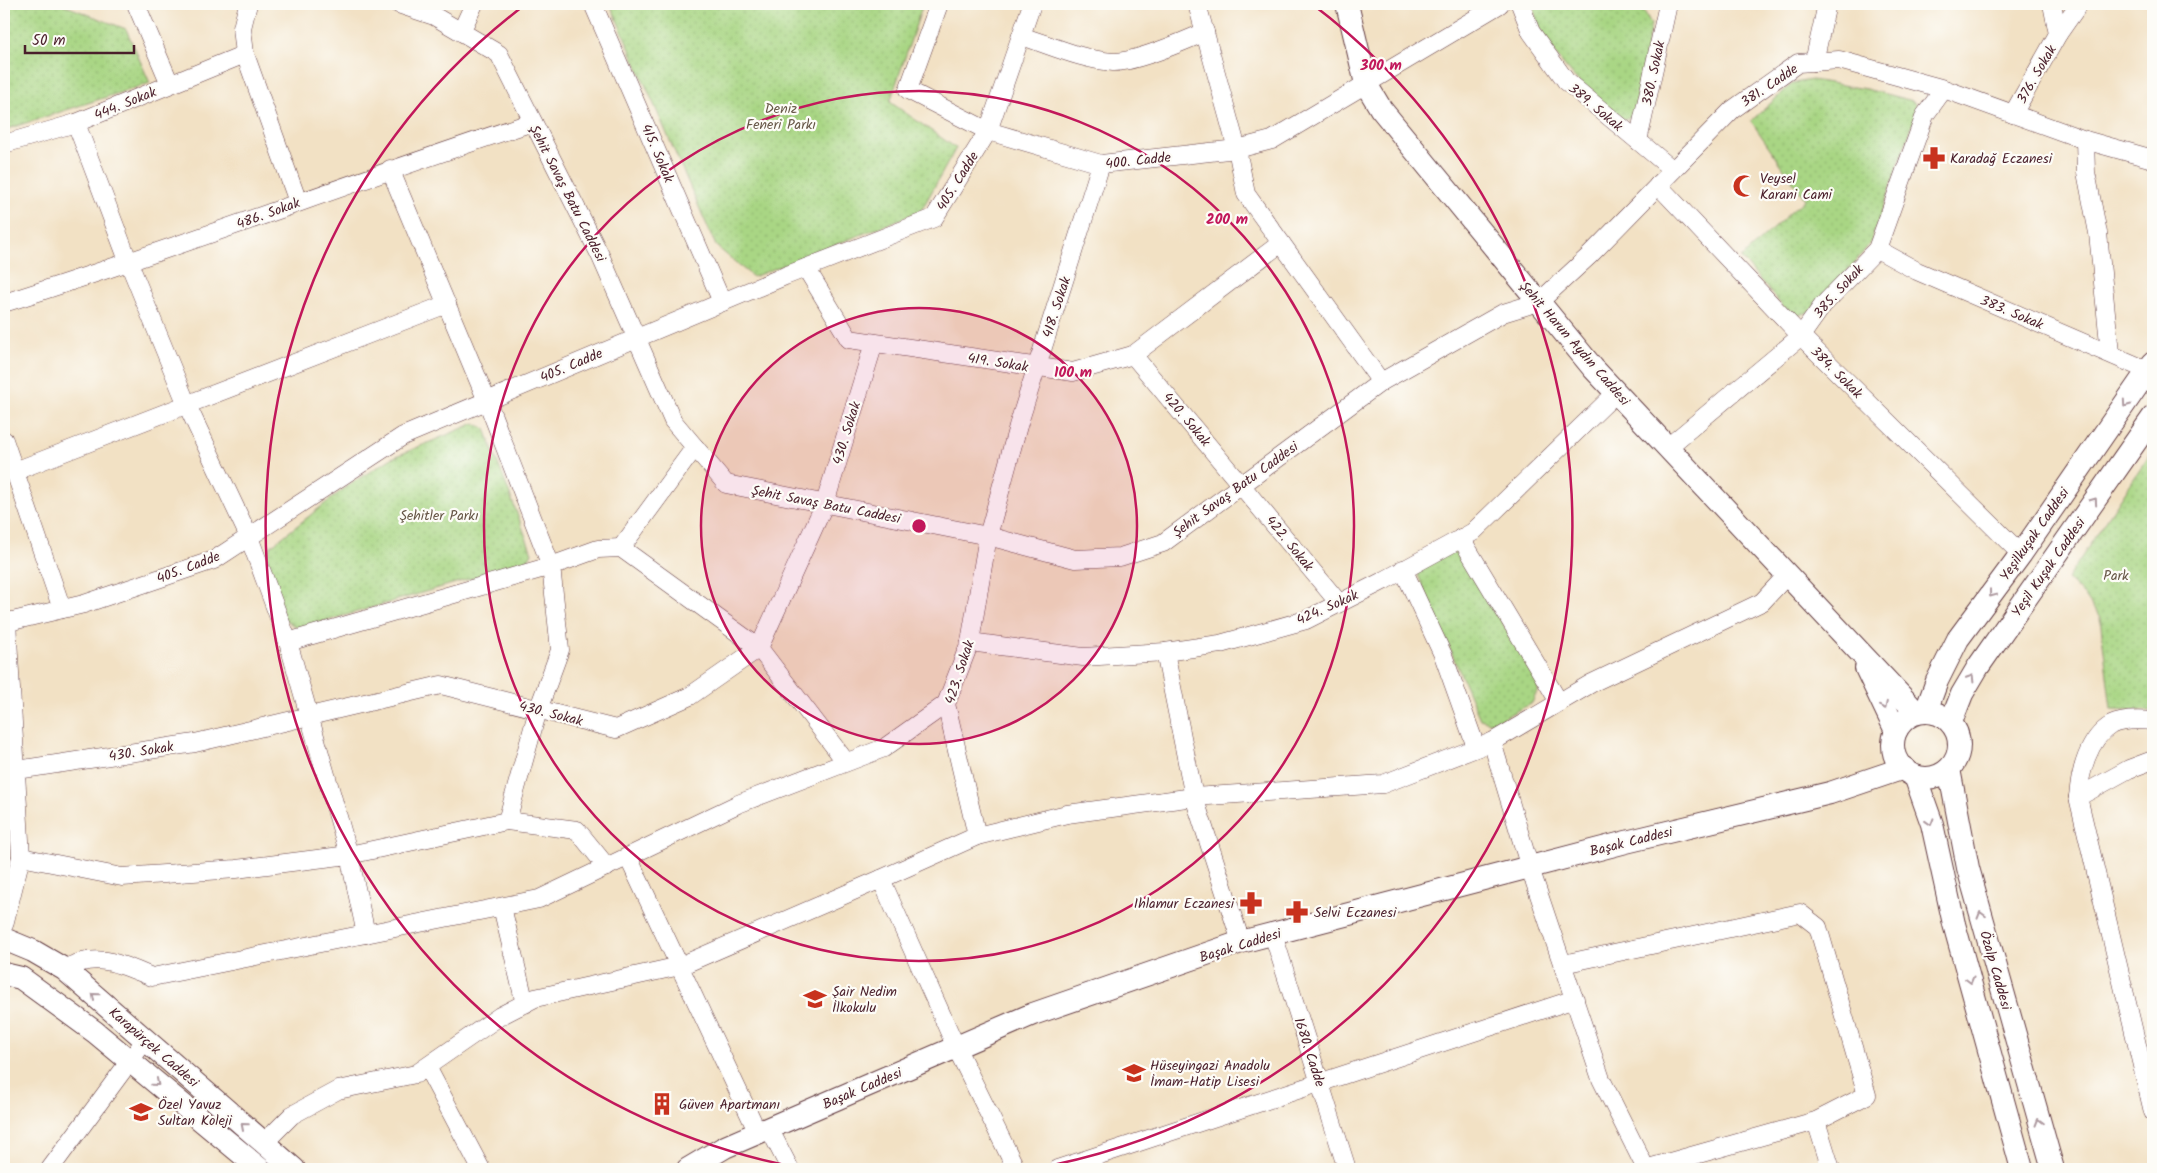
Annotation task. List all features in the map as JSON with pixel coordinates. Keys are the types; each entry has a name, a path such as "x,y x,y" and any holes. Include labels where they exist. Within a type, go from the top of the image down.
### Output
{"main road":[{"name":"Şehit Harun Aydın Caddesi","path":"1347,4 1366,84 1381,108 1539,302 1617,392 1857,649 1922,712"},
{"name":"Yeşilkuşak Caddesi","path":"1922,712 1958,639 2021,554 2151,367"},
{"name":"Yeşil Kuşak Caddesi","path":"1950,722 1962,694 1978,667 2153,417"},
{"name":"Şehit Harun Aydın Caddesi","path":"1857,649 1896,731"},
{"path":"1922,712 1935,712 1950,722 1956,730 1959,746 1955,761 1949,769 1929,778 1909,772 1894,751 1896,731 1901,723 1922,712"},
{"name":"Özalp Caddesi","path":"1949,769 1968,868 2053,1169"},
{"name":"Özalp Caddesi","path":"1909,772 1932,824 1954,924 2022,1169"},
{"name":"Başak Caddesi","path":"688,1169 725,1147 1033,1014 1241,942 1909,772"},
{"name":"Karapürçek Caddesi","path":"4,939 33,951 64,969 294,1169"},
{"name":"Karapürçek Caddesi","path":"4,974 21,978 95,1032 260,1169"}],"street":[{"path":"136,4 170,84"},
{"path":"248,4 242,28 245,54 298,202"},
{"name":"Şehit Savaş Batu Caddesi","path":"398,4 434,16 499,54 600,255 672,421 726,484 988,536 1075,559 1120,557 1163,542 1381,382 1503,313 1539,302"},
{"path":"462,32 474,4"},
{"name":"415. Sokak","path":"593,4 722,302"},
{"name":"400. Cadde","path":"939,4 908,90 988,132 1102,164 1237,149 1272,140 1500,4"},
{"name":"405. Cadde","path":"5,623 84,604 214,560 403,436 636,337 934,218 988,132 1032,4"},
{"path":"1197,4 1237,149 1246,194 1381,382"},
{"name":"389. Sokak","path":"1520,4 1531,32 1566,82 1673,170"},
{"name":"380. Sokak","path":"1638,141 1668,4"},
{"path":"1814,62 1827,4"},
{"name":"376. Sokak","path":"2012,114 2058,34 2052,4"},
{"path":"2058,34 2079,4"},
{"path":"1021,36 1092,58 1115,62 1167,48 1205,32"},
{"name":"444. Sokak","path":"4,144 76,123 245,54"},
{"name":"381. Cadde","path":"1539,302 1589,256 1732,110 1798,63 1840,60 1944,89 2085,140 2153,160"},
{"name":"385. Sokak","path":"1668,447 1801,336 1823,305 1877,249 1925,115 1944,89"},
{"name":"486. Sokak","path":"4,303 129,263 390,169 533,122"},
{"path":"76,123 129,263 187,405 249,537 288,642 349,855 366,934"},
{"path":"2085,140 2086,172 2098,233 2110,353"},
{"name":"418. Sokak","path":"988,536 1018,426 1102,164"},
{"path":"390,169 487,400 551,566 560,650 538,710 507,821"},
{"name":"384. Sokak","path":"1658,186 1801,336 2021,554"},
{"name":"419. Sokak","path":"806,268 849,339 1073,372 1132,355 1281,243"},
{"name":"383. Sokak","path":"1877,249 1917,271 2110,353 2151,367"},
{"path":"9,471 187,405 447,304"},
{"name":"430. Sokak","path":"10,771 195,743 441,685 616,729 690,696 759,648 824,504 874,343"},
{"name":"420. Sokak","path":"1132,355 1241,484"},
{"name":"424. Sokak","path":"970,642 1083,657 1165,652 1220,644 1296,622 1339,603 1473,532 1617,392"},
{"path":"4,440 9,471 62,609"},
{"path":"621,548 695,447"},
{"name":"422. Sokak","path":"1241,484 1339,603"},
{"name":"423. Sokak","path":"977,836 946,704 970,642 988,536"},
{"path":"1461,538 1559,702"},
{"path":"288,642 551,566 598,549 621,548 759,648 846,762"},
{"path":"1403,569 1484,745 1564,964 1601,1079 1646,1169 1816,1121 1867,1095 1818,927 1800,913 1564,964"},
{"path":"264,1143 292,1115 338,1090 416,1074 500,1016 535,998 680,966 977,836 1068,814 1194,797 1383,784 1484,745 1592,683 1762,602 1787,575"},
{"path":"4,925 21,857 10,771 5,623"},
{"path":"1165,652 1194,797 1241,942"},
{"path":"64,969 80,961 110,960 152,977 540,899 738,804 884,748 946,704"},
{"path":"2153,721 2137,720 2112,725 2097,737 2080,778 2078,797 2153,1112"},
{"path":"2078,797 2129,769 2153,760"},
{"path":"21,857 122,877 236,869 349,855 507,821 577,830 607,867"},
{"path":"628,857 680,966 764,1130 790,1169"},
{"path":"881,879 956,1047 1016,1169"},
{"path":"502,907 525,1004"},
{"name":"1680. Cadde","path":"1273,934 1348,1169"},
{"path":"1057,1169 1321,1084 1575,999"},
{"path":"50,1169 146,1039"},
{"path":"427,1067 481,1169"},
{"path":"1816,1121 1831,1169"}],"green space":[{"path":"4,4 61,4 126,29 150,83 4,130"},
{"name":"Deniz Feneri Parkı","path":"610,4 923,4 890,102 956,148 921,211 753,277 716,246"},
{"path":"1535,4 1631,4 1642,7 1651,24 1634,115 1623,120 1606,109 1579,82 1547,42 1535,15"},
{"path":"1812,80 1866,89 1913,101 1918,109 1871,242 1854,264 1809,312 1797,316 1790,315 1741,258 1805,199 1751,121 1793,83"},
{"name":"Şehitler Parkı","path":"475,423 485,429 532,553 527,562 299,629 284,619 267,555 271,546 350,484 392,458"},
{"name":"Park","path":"2153,450 2153,711 2111,709 2100,618 2084,595 2067,579"},
{"path":"1454,549 1463,557 1540,685 1532,703 1493,723 1480,719 1418,575 1418,571"}],"place":[{"name":"Karadağ Eczanesi","path":"1934,158"},
{"name":"Veysel Karani Cami","path":"1744,186"},
{"name":"Ihlamur Eczanesi","path":"1251,903"},
{"name":"Selvi Eczanesi","path":"1297,912"},
{"name":"Şair Nedim İlkokulu","path":"815,999"},
{"name":"Hüseyingazi Anadolu İmam-Hatip Lisesi","path":"1134,1073"},
{"name":"Güven Apartmanı","path":"662,1104"},
{"name":"Özel Yavuz Sultan Koleji","path":"141,1112"}]}
